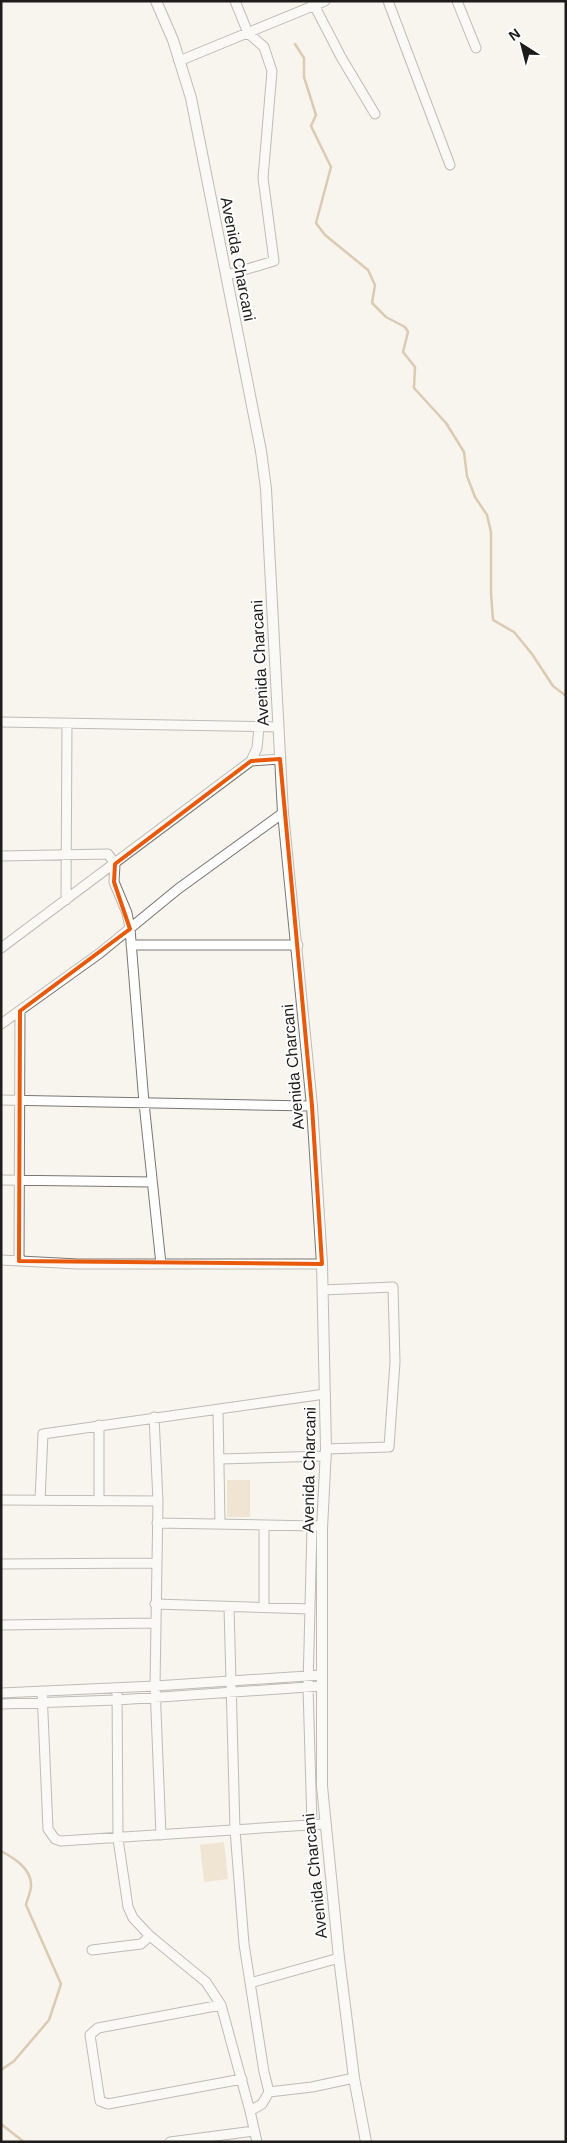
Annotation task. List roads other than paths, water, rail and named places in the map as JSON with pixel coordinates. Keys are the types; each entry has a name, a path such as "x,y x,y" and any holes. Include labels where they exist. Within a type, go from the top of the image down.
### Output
{"main road":[{"name":"Avenida Charcani","path":"156,1 173,40 190,98 261,451 266,489 283,812 298,945 312,1106 322,1264 326,1452 323,1526 322,1675 324,1824 338,1958 354,2078 366,2142"}],"street":[{"path":"226,274 274,261 263,178 264,147 272,71 264,47 248,33 235,1"},
{"path":"179,61 248,33 313,3 325,1"},
{"path":"388,1 450,165"},
{"path":"457,1 476,48"},
{"path":"313,3 374,114"},
{"path":"1,722 278,727"},
{"path":"66,900 67,724"},
{"path":"1,948 251,761 257,748 259,727"},
{"path":"251,761 280,759"},
{"path":"1,1024 130,929 178,889 283,812"},
{"path":"1,856 108,854 115,864 114,882 127,912 130,929 144,1103 161,1264"},
{"path":"131,945 298,945"},
{"path":"19,1261 20,1011"},
{"path":"1,1100 312,1106"},
{"path":"1,1180 152,1182"},
{"path":"1,1260 78,1264 322,1264"},
{"path":"220,1459 389,1447 395,1362 393,1287 323,1290"},
{"path":"40,1500 43,1434 325,1394"},
{"path":"218,1410 220,1523"},
{"path":"154,1417 158,1500 154,1623 155,1697 161,1835"},
{"path":"99,1500 100,1425"},
{"path":"1,1500 158,1500"},
{"path":"157,1523 323,1526"},
{"path":"264,1526 264,1606"},
{"path":"312,1526 308,1677 312,1825"},
{"path":"1,1564 156,1563"},
{"path":"155,1604 229,1607 264,1606 310,1609"},
{"path":"229,1607 235,1830 244,1944 264,2072 269,2092 262,2104 250,2110"},
{"path":"1,1625 154,1623"},
{"path":"1,1693 155,1686 322,1675"},
{"path":"1,1704 117,1700 322,1686"},
{"path":"117,1688 118,1839 128,1907 133,1918 150,1936 206,1982 221,2005 242,2079 257,2142"},
{"path":"42,1691 48,1829 50,1834 61,1841 118,1839 324,1824"},
{"path":"92,1950 141,1944 150,1936"},
{"path":"250,1983 338,1958"},
{"path":"221,2005 98,2028 90,2035 100,2101 108,2104 242,2079"},
{"path":"269,2092 312,2087 354,2078"},
{"path":"170,2142 254,2131"}],"waterway":[{"path":"295,44 304,58 304,77 316,115 311,126 331,167 316,223 325,235 368,270 375,285 372,303 386,317 405,327 408,332 403,352 415,367 414,388 446,423 464,452 467,476 475,497 487,515 491,532 493,620 514,632 532,654 553,686 566,696"},
{"path":"1,1851 21,1865 29,1874 31,1888 26,1905 61,1984 49,2020 14,2061 1,2070"},
{"path":"1,2124 24,2142"}]}
